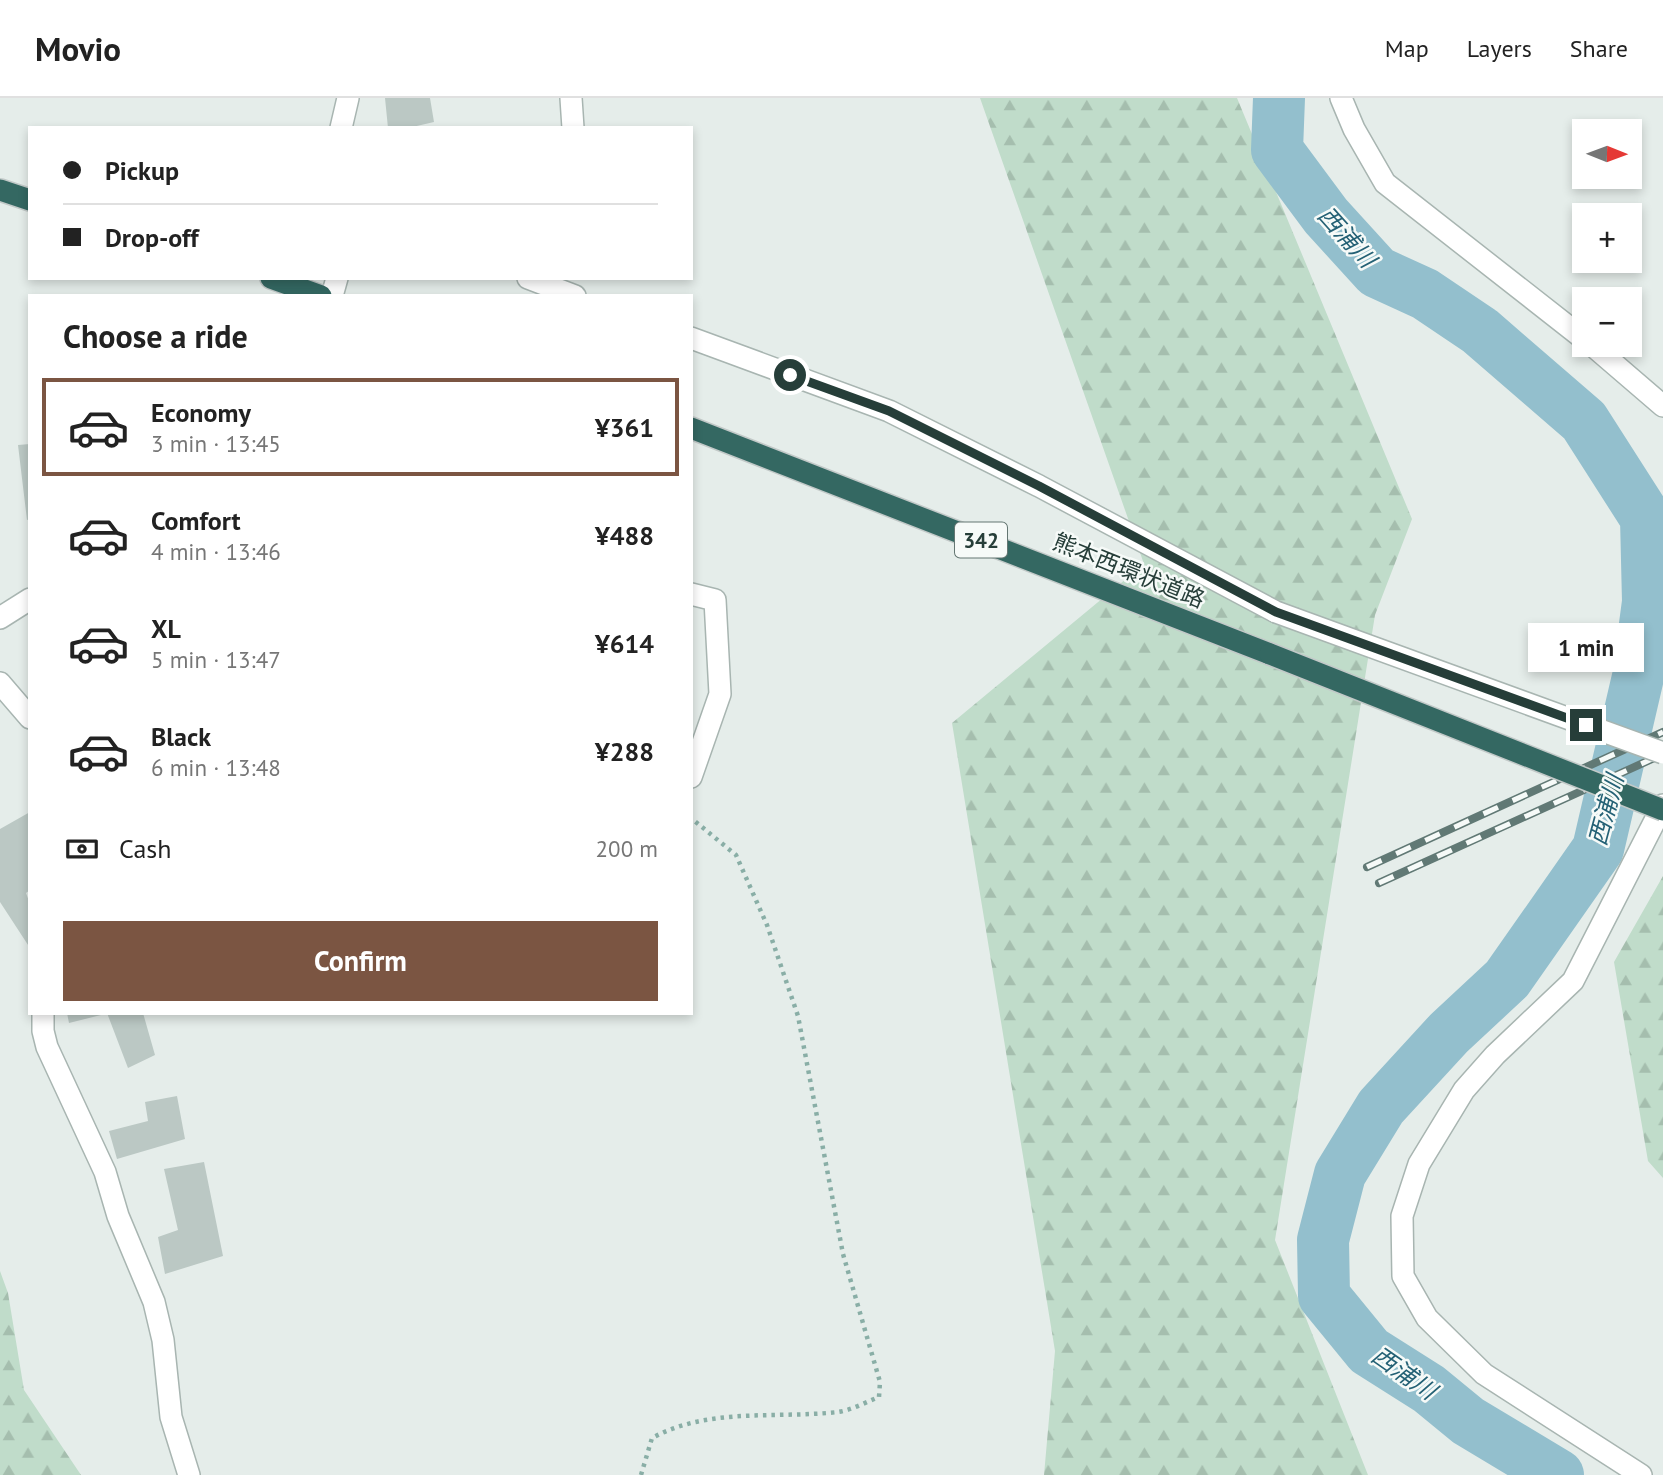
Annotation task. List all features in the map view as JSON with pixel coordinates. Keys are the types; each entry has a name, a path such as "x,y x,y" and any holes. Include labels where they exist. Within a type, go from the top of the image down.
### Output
{"highway":[{"path":"0,190 28,199"},
{"path":"277,280 315,294"},
{"name":"熊本西環状道路","path":"693,429 1663,810"}],"street":[{"path":"341,126 348,98"},
{"path":"571,98 573,126"},
{"path":"1341,98 1354,129 1385,183 1572,330"},
{"path":"535,280 571,291"},
{"path":"693,339 889,411 1039,486 1276,612 1663,753"},
{"path":"1606,357 1663,406"},
{"path":"693,594 715,600 720,694 693,771"},
{"path":"0,618 28,600"},
{"path":"0,684 28,716"},
{"path":"1641,1475 1484,1374 1427,1318 1403,1276 1402,1216 1419,1164 1464,1090 1495,1055 1573,981 1663,804"},
{"path":"43,1015 47,1047 105,1172 118,1216 154,1303 163,1340 171,1418 189,1475"}],"path":[{"path":"641,1475 652,1438 671,1427 715,1417 841,1411 879,1397 880,1382 843,1254 799,1016 767,925 736,855 693,820"}],"green space":[{"path":"980,98 1237,98 1412,519 1375,615 1275,1240 1368,1475 1044,1475 1055,1351 952,723 1144,564"},
{"path":"1663,876 1663,1178 1648,1161 1614,962"},
{"path":"0,1271 8,1293 24,1390 81,1475 0,1475"}],"building":[{"path":"385,98 430,98 434,122 417,126 388,126"},
{"path":"28,444 27,520 18,445"},
{"path":"28,813 28,945 0,902 0,829"},
{"path":"67,1015 101,1015 69,1023"},
{"path":"108,1015 144,1015 155,1055 128,1068"},
{"path":"177,1096 185,1139 117,1159 109,1131 148,1121 145,1102"},
{"path":"204,1162 223,1256 165,1274 158,1237 178,1230 164,1169"}],"waterway":[{"name":"西浦川","path":"1279,98 1277,150 1326,216 1377,272 1425,294 1480,331 1584,421 1646,518 1648,602 1638,677 1598,849 1507,979 1449,1033 1381,1107 1340,1174 1323,1240 1324,1296 1369,1351 1429,1389 1468,1421 1558,1475"}],"railway":[{"path":"1367,867 1663,732"},
{"path":"1379,883 1663,754"}],"route":[{"path":"790,375 889,411 1039,486 1276,612 1586,725"}]}
